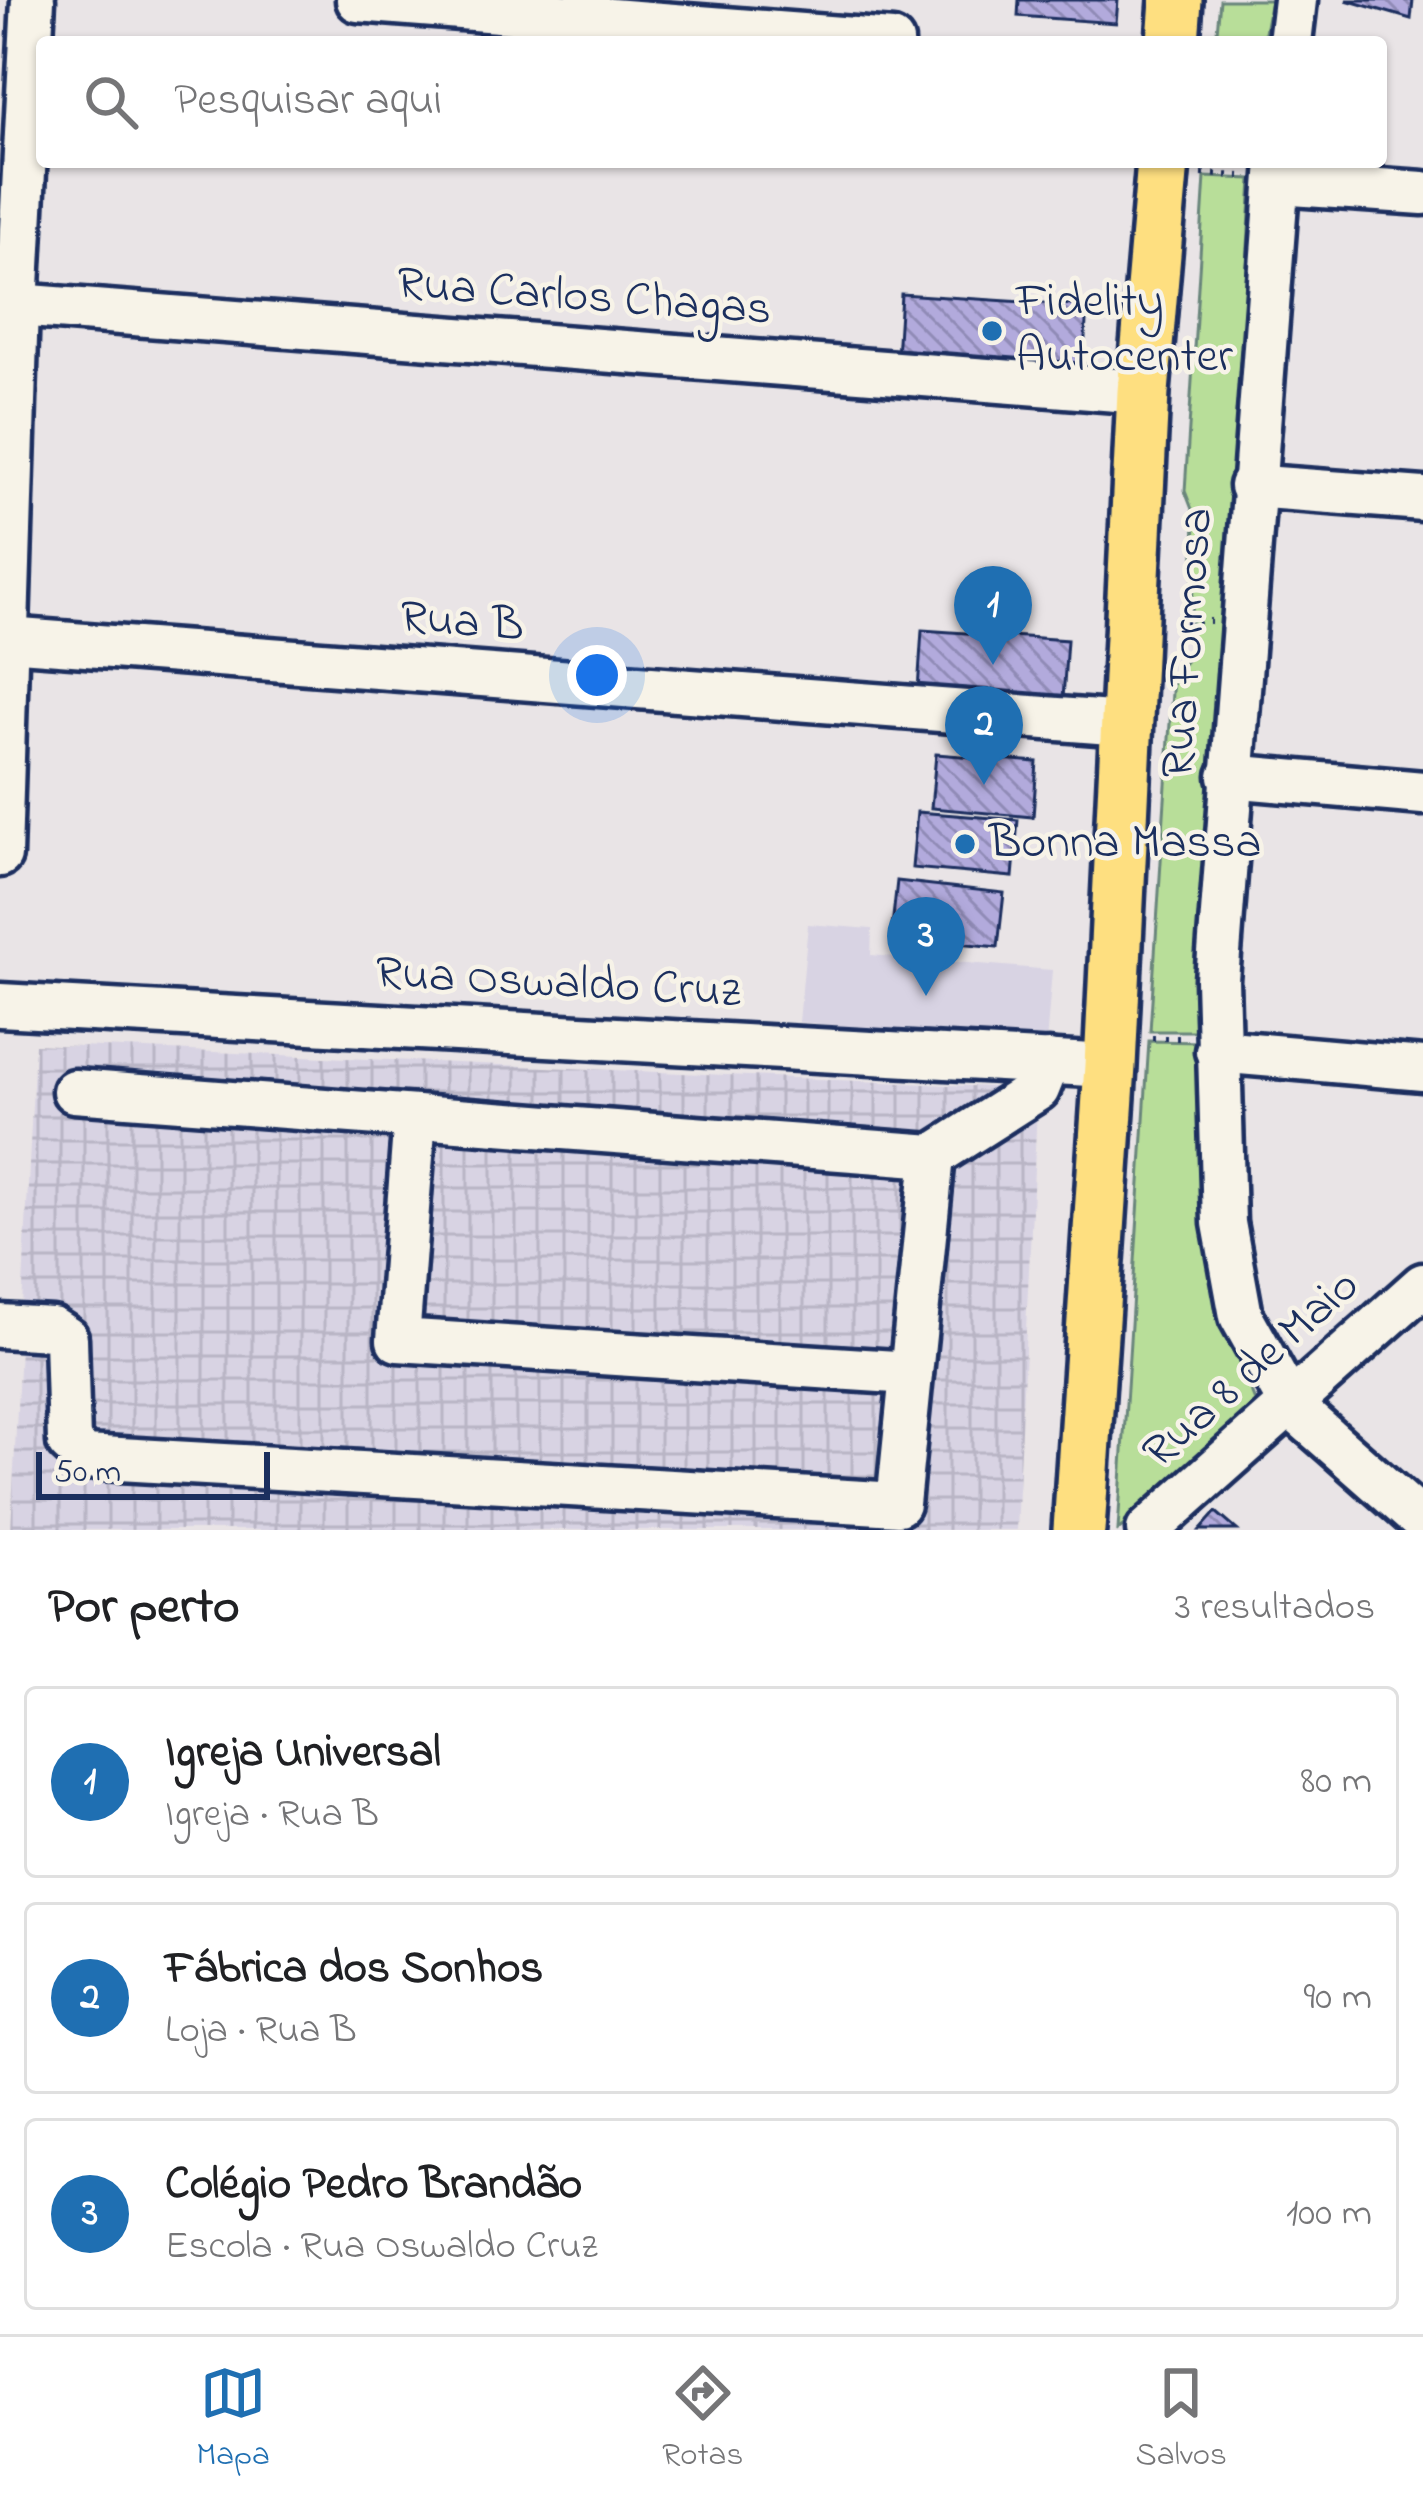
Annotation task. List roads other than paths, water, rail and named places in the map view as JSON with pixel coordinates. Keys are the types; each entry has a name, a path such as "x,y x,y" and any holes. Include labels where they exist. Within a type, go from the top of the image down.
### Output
{"main road":[{"path":"1174,36 1176,0"},
{"path":"1079,1530 1126,1052 1124,724 1143,392 1182,168"}],"street":[{"path":"0,856 6,484 33,0"},
{"path":"358,0 816,36"},
{"path":"1291,36 1295,0"},
{"path":"1272,174 1423,194"},
{"name":"Rua Formosa","path":"1272,174 1211,1045 1223,1223 1241,1316 1291,1406 1423,1522"},
{"name":"Rua Carlos Chagas","path":"17,305 1143,392"},
{"path":"1250,486 1423,499"},
{"name":"Rua B","path":"7,639 1124,724"},
{"path":"1230,776 1423,793"},
{"name":"Rua Oswaldo Cruz","path":"0,1005 1048,1062 1126,1052"},
{"path":"1211,1045 1423,1069"},
{"path":"74,1091 933,1156 1038,1089 1048,1062"},
{"path":"415,1117 398,1340 911,1373"},
{"path":"0,1326 52,1330 67,1338 69,1442 85,1456 898,1504 933,1156"},
{"name":"Rua 8 de Maio","path":"1148,1530 1423,1285"}],"place":[{"name":"Fidelity Autocenter","path":"992,331"},
{"name":"Igreja Universal","path":"993,665"},
{"name":"Fábrica dos Sonhos","path":"984,785"},
{"name":"Bonna Massa","path":"965,844"},
{"name":"Colégio Pedro Brandão","path":"926,996"}]}
